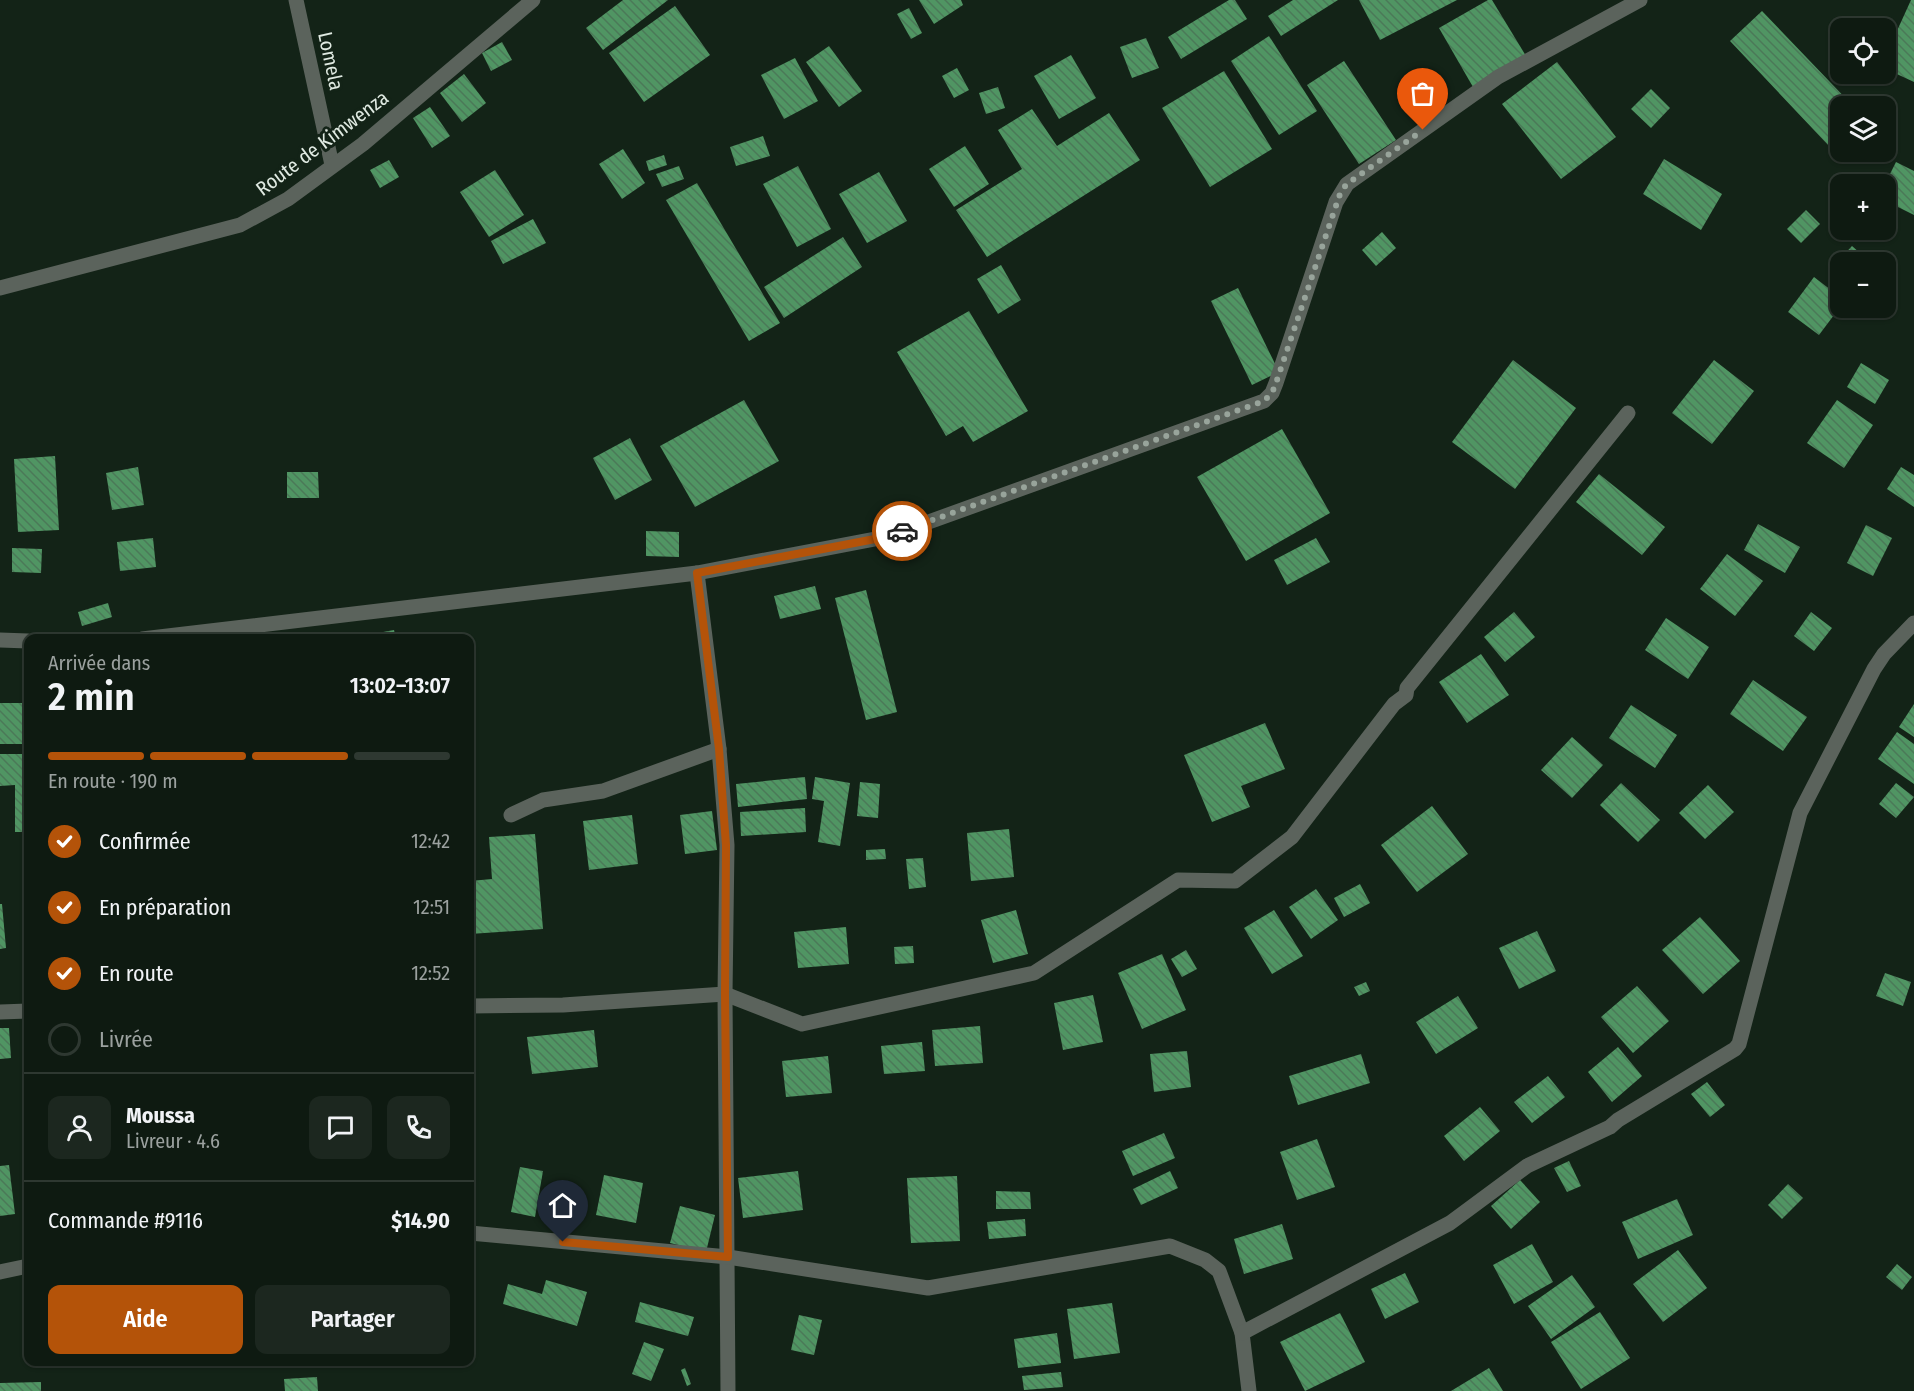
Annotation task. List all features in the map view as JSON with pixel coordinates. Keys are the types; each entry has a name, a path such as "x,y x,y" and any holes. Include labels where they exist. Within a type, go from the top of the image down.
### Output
{"street":[{"name":"Lomela","path":"296,0 332,165"},
{"name":"Route de Kimwenza","path":"0,288 240,225 288,199 363,144 533,0"},
{"path":"184,634 697,573 875,539 912,528 1264,401 1272,393 1276,383 1336,202 1347,184 1498,77 1640,0"},
{"path":"474,1006 563,1005 725,994 802,1024 1034,973 1178,880 1235,881 1292,837 1394,704 1406,695 1407,688 1628,414"},
{"path":"697,573 719,749 726,845 725,994 729,1391"},
{"path":"1242,1333 1450,1224 1527,1166 1610,1127 1736,1049 1800,813 1874,669 1884,654 1914,622"},
{"path":"0,640 24,641"},
{"path":"511,815 543,800 603,791 719,749"},
{"path":"0,1012 24,1011"},
{"path":"474,1233 728,1257 928,1288 1170,1246 1205,1260 1219,1271 1242,1333 1249,1391"},
{"path":"0,1272 24,1267"}],"building":[{"path":"623,0 668,0 603,50 586,28"},
{"path":"919,0 961,0 963,5 934,24"},
{"path":"1229,0 1235,0 1247,19 1181,59 1168,37"},
{"path":"1293,0 1338,0 1281,36 1268,16"},
{"path":"1359,0 1457,0 1380,40"},
{"path":"1488,0 1492,0 1526,56 1473,87 1439,28"},
{"path":"1911,0 1914,0 1914,82 1896,74 1896,33"},
{"path":"675,6 710,55 644,102 609,53"},
{"path":"909,8 922,33 911,39 897,14"},
{"path":"1762,11 1843,96 1830,96 1829,146 1730,41"},
{"path":"1269,36 1317,111 1279,135 1231,61"},
{"path":"1146,38 1159,68 1132,78 1120,47"},
{"path":"502,42 512,60 491,71 482,53"},
{"path":"829,46 862,91 839,107 806,62"},
{"path":"1071,55 1096,98 1059,119 1034,76"},
{"path":"795,58 818,101 784,119 761,75"},
{"path":"1344,61 1396,140 1359,164 1307,85"},
{"path":"1557,62 1616,137 1561,179 1502,104"},
{"path":"957,68 969,90 954,98 942,76"},
{"path":"1224,71 1272,149 1210,187 1162,108"},
{"path":"464,74 486,103 462,122 440,93"},
{"path":"998,87 1005,108 986,114 979,93"},
{"path":"1651,89 1670,108 1651,128 1631,109"},
{"path":"430,107 450,136 432,148 413,118"},
{"path":"1032,109 1057,146 1109,113 1140,160 987,257 956,210 1022,169 998,130"},
{"path":"763,136 770,156 736,166 730,147"},
{"path":"965,146 989,184 954,207 929,169"},
{"path":"623,149 645,183 622,199 599,164"},
{"path":"664,155 667,165 649,171 646,161"},
{"path":"1664,159 1722,194 1701,230 1643,194"},
{"path":"389,160 399,177 380,188 370,170"},
{"path":"1896,162 1914,171 1914,215 1896,206 1896,174 1890,174"},
{"path":"679,166 684,179 662,187 656,174"},
{"path":"798,166 831,229 797,247 763,184"},
{"path":"495,170 524,215 489,237 460,192"},
{"path":"879,172 907,221 867,243 839,194"},
{"path":"697,183 780,323 749,341 666,200"},
{"path":"1806,210 1820,224 1801,243 1787,229"},
{"path":"533,219 546,243 503,264 491,241"},
{"path":"1382,232 1396,248 1376,266 1362,250"},
{"path":"843,237 862,267 784,318 764,287"},
{"path":"1852,246 1859,252 1846,252"},
{"path":"1001,265 1021,300 998,314 977,279"},
{"path":"1814,277 1830,289 1832,318 1819,335 1788,312"},
{"path":"1238,288 1279,372 1252,385 1211,301"},
{"path":"969,311 1028,411 973,442 963,426 946,436 897,352"},
{"path":"1513,360 1576,408 1515,489 1452,442"},
{"path":"1714,360 1754,391 1712,444 1672,413"},
{"path":"1861,363 1889,380 1875,404 1847,387"},
{"path":"744,400 779,461 695,507 660,446"},
{"path":"1837,400 1873,425 1844,468 1807,443"},
{"path":"1282,429 1330,513 1246,561 1197,477"},
{"path":"630,438 652,480 615,500 593,458"},
{"path":"55,456 59,530 18,532 14,459"},
{"path":"138,467 144,505 112,510 106,473"},
{"path":"1901,467 1914,475 1914,507 1887,489"},
{"path":"287,472 318,472 319,498 287,498"},
{"path":"1599,474 1665,527 1642,555 1576,502"},
{"path":"1758,524 1800,547 1785,573 1744,550"},
{"path":"1866,525 1892,538 1873,576 1847,563"},
{"path":"646,531 679,532 679,557 646,556"},
{"path":"153,538 156,567 120,571 117,542"},
{"path":"1316,538 1330,562 1287,585 1274,560"},
{"path":"12,548 42,549 41,573 12,572"},
{"path":"1727,554 1763,581 1735,616 1700,589"},
{"path":"815,586 821,609 780,619 774,596"},
{"path":"866,590 897,712 866,720 835,598"},
{"path":"108,603 112,617 82,626 78,612"},
{"path":"1514,612 1535,637 1505,662 1484,637"},
{"path":"1811,612 1832,628 1814,651 1794,636"},
{"path":"1666,618 1709,647 1688,679 1645,650"},
{"path":"394,630 395,634 372,634"},
{"path":"1481,654 1509,695 1467,723 1439,682"},
{"path":"1753,680 1807,717 1783,751 1730,714"},
{"path":"0,703 24,703 24,744 0,744"},
{"path":"1914,704 1914,737 1899,727"},
{"path":"1631,705 1677,735 1655,768 1609,738"},
{"path":"1265,723 1285,769 1241,786 1250,807 1212,822 1184,755"},
{"path":"1897,732 1914,744 1914,784 1878,759"},
{"path":"1572,737 1603,765 1572,798 1541,770"},
{"path":"0,754 24,754 24,832 15,832 15,785 0,786"},
{"path":"805,777 807,799 738,807 736,784"},
{"path":"815,777 850,783 840,846 818,842 824,801 812,799"},
{"path":"860,782 880,784 878,818 857,816"},
{"path":"1621,783 1660,820 1638,842 1600,805"},
{"path":"1896,783 1914,797 1896,818 1879,804"},
{"path":"1708,785 1734,812 1705,839 1679,813"},
{"path":"1432,806 1468,854 1417,892 1381,845"},
{"path":"805,808 806,832 741,836 740,812"},
{"path":"712,811 717,850 685,854 680,815"},
{"path":"632,815 638,864 589,870 583,821"},
{"path":"1009,829 1014,877 971,881 967,833"},
{"path":"535,834 543,929 474,934 474,881 492,879 489,837"},
{"path":"885,849 886,859 866,860 866,850"},
{"path":"923,858 926,887 909,889 906,859"},
{"path":"1360,884 1370,903 1344,917 1334,898"},
{"path":"1316,889 1338,920 1311,939 1289,907"},
{"path":"0,904 2,904 6,948 0,949"},
{"path":"1016,910 1028,954 993,963 981,920"},
{"path":"1274,910 1303,956 1272,974 1244,928"},
{"path":"1700,917 1740,961 1703,994 1662,950"},
{"path":"846,927 849,964 798,968 794,932"},
{"path":"1537,931 1556,971 1519,989 1499,948"},
{"path":"913,946 914,963 895,964 894,947"},
{"path":"1186,950 1197,969 1182,977 1171,959"},
{"path":"1162,954 1186,1010 1142,1029 1118,973"},
{"path":"1885,973 1911,982 1903,1006 1876,996"},
{"path":"1366,982 1370,991 1359,996 1354,987"},
{"path":"1637,986 1669,1021 1633,1053 1601,1017"},
{"path":"1093,995 1103,1042 1063,1050 1054,1003"},
{"path":"1458,996 1478,1028 1436,1054 1416,1022"},
{"path":"980,1026 983,1063 935,1066 932,1030"},
{"path":"0,1028 9,1028 11,1058 0,1059"},
{"path":"594,1030 598,1067 532,1074 527,1037"},
{"path":"922,1042 925,1071 884,1074 881,1046"},
{"path":"1618,1047 1642,1076 1612,1102 1588,1072"},
{"path":"1187,1051 1191,1087 1154,1092 1150,1054"},
{"path":"1361,1054 1370,1083 1298,1105 1289,1076"},
{"path":"828,1056 832,1093 786,1097 782,1061"},
{"path":"1548,1076 1565,1097 1532,1123 1514,1102"},
{"path":"1707,1082 1725,1105 1710,1117 1691,1094"},
{"path":"1480,1107 1500,1131 1464,1161 1444,1136"},
{"path":"1164,1133 1175,1158 1133,1176 1122,1151"},
{"path":"1317,1139 1335,1187 1297,1200 1280,1152"},
{"path":"1569,1161 1581,1186 1567,1192 1554,1168"},
{"path":"9,1165 15,1214 0,1216 0,1166"},
{"path":"520,1167 543,1171 535,1217 511,1212"},
{"path":"798,1171 803,1210 743,1218 738,1178"},
{"path":"1170,1171 1178,1188 1141,1205 1133,1189"},
{"path":"604,1175 643,1183 636,1223 596,1215"},
{"path":"957,1176 960,1241 911,1243 907,1178"},
{"path":"1520,1180 1540,1202 1511,1229 1491,1206"},
{"path":"1788,1184 1803,1198 1782,1219 1768,1205"},
{"path":"996,1191 1030,1192 1031,1209 996,1209"},
{"path":"1677,1199 1693,1235 1638,1259 1622,1222"},
{"path":"680,1206 715,1215 706,1252 670,1243"},
{"path":"1025,1219 1026,1236 989,1239 987,1222"},
{"path":"1282,1224 1293,1259 1244,1274 1234,1239"},
{"path":"1532,1244 1553,1282 1514,1304 1493,1265"},
{"path":"1678,1250 1707,1288 1663,1322 1633,1284"},
{"path":"1897,1264 1912,1277 1902,1290 1886,1277"},
{"path":"1405,1273 1419,1302 1385,1319 1371,1289"},
{"path":"1572,1275 1595,1307 1551,1339 1528,1306"},
{"path":"546,1280 587,1292 577,1326 503,1304 508,1284 542,1294"},
{"path":"640,1302 694,1317 688,1336 635,1322"},
{"path":"1112,1303 1120,1353 1074,1359 1067,1309"},
{"path":"1600,1312 1630,1358 1581,1389 1551,1342"},
{"path":"1340,1313 1365,1362 1305,1391 1280,1342"},
{"path":"799,1315 822,1320 814,1355 791,1350"},
{"path":"1057,1333 1061,1363 1018,1368 1014,1339"},
{"path":"644,1342 664,1349 651,1381 632,1374"},
{"path":"685,1368 691,1384 687,1386 681,1370"},
{"path":"1489,1368 1503,1391 1451,1391"},
{"path":"1061,1372 1063,1387 1024,1390 1022,1376"},
{"path":"317,1377 318,1391 285,1391 284,1379"},
{"path":"41,1382 41,1391 0,1391 0,1383"}],"way so far":[{"path":"902,531 1264,401 1272,393 1276,383 1341,191 1347,184 1423,130"}],"route":[{"path":"563,1242 728,1257 726,845 719,749 697,573 875,539 902,531"}]}
